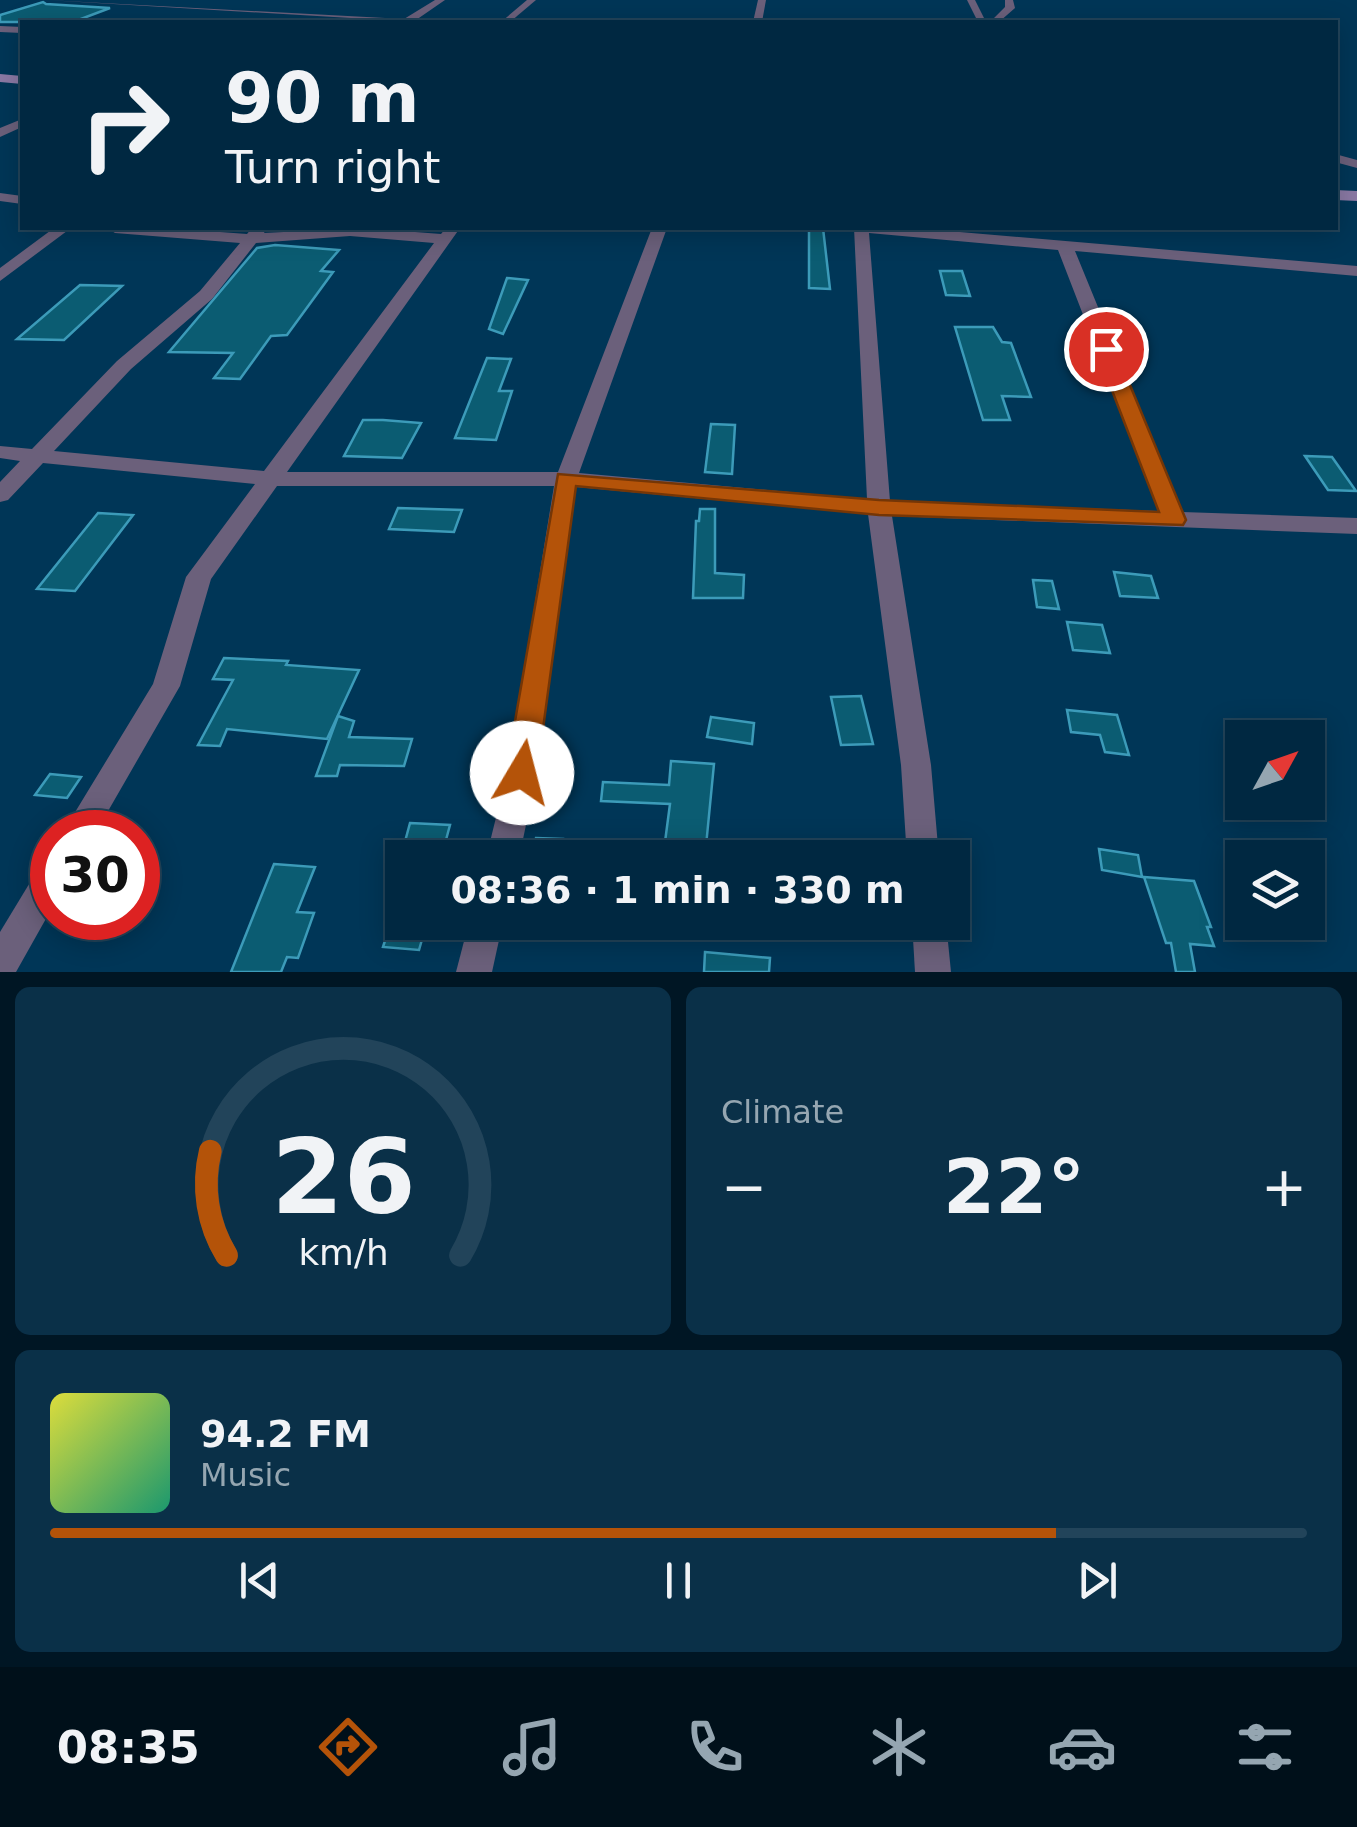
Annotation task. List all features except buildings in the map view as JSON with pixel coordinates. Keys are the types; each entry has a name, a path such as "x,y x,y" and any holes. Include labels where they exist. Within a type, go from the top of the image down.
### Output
{"street":[{"path":"50,0 370,20"},
{"path":"253,20 299,0"},
{"path":"408,20 440,0"},
{"path":"507,20 532,0"},
{"path":"996,20 1010,8 1009,0"},
{"path":"144,18 169,8"},
{"path":"0,276 60,230"},
{"path":"162,230 255,234 449,233"},
{"path":"506,840 522,773 566,478 659,230"},
{"path":"864,230 879,508 916,765 922,840"},
{"path":"885,230 1357,271"},
{"path":"92,810 166,686 199,577 449,233"},
{"path":"0,496 124,366 206,295 255,234"},
{"path":"1064,247 1174,520"},
{"path":"0,452 271,479 566,478 879,508 1357,526"},
{"path":"0,966 30,915"},
{"path":"474,972 482,940"},
{"path":"930,940 933,972"}],"route":[{"path":"522,773 566,478 879,508 1174,520 1106,349"}]}
